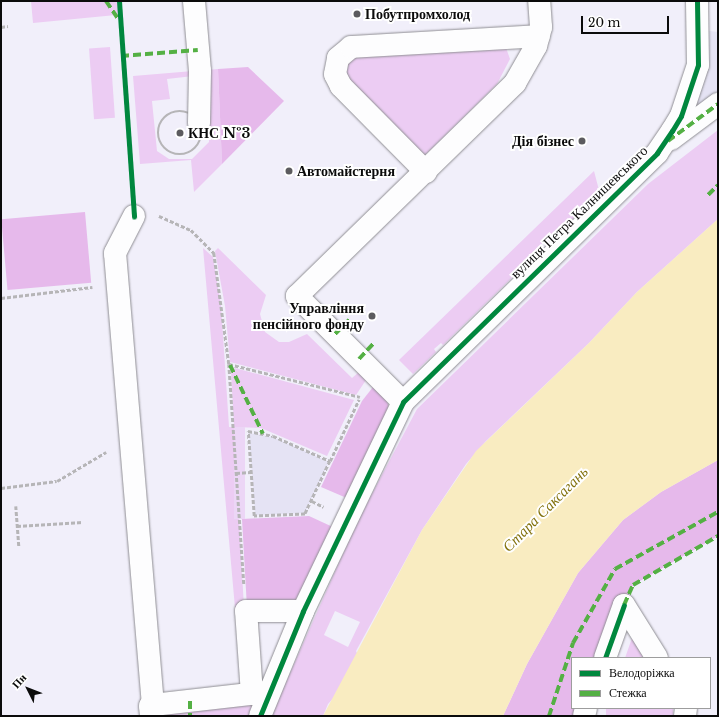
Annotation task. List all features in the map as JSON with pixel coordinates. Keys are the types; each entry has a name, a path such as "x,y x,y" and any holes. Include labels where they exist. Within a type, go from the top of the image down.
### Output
{"street":[{"path":"194,1 200,71 200,123"},
{"path":"403,402 297,296 426,172 515,83 533,55 539,36 539,1"},
{"name":"вулиця Петра Калнишевського","path":"260,716 260,693 303,611 403,402 663,144 681,116 696,75 700,43 697,1"},
{"path":"426,172 341,86 335,74 338,58 351,47 539,36"},
{"path":"663,144 718,104"},
{"path":"134,216 115,253 152,711 260,693 246,611 303,611"},
{"path":"605,657 624,605 656,657"}],"path":[{"path":"1,27 8,26"},
{"path":"134,216 161,216 175,221 199,237 214,253 229,364 246,611"},
{"path":"1,298 92,287"},
{"path":"229,364 359,399"},
{"path":"330,462 273,436 248,431 254,516 305,514 330,462 359,399 376,376"},
{"path":"1,488 57,481 107,451"},
{"path":"236,473 251,472"},
{"path":"16,506 19,546"},
{"path":"18,526 83,522"}],"shaded area":[{"path":"31,1 119,1 118,20 116,15 33,23"},
{"path":"701,30 718,32 718,103 676,128"},
{"path":"505,45 510,59 497,84 420,160 344,83 348,55"},
{"path":"110,47 115,118 94,119 89,48"},
{"path":"248,67 284,101 222,164 218,69"},
{"path":"218,69 222,164 194,192 191,160 140,164 133,76 193,71 193,76 167,79 170,99 152,101 157,151 169,159 192,159 209,142 207,70"},
{"path":"718,130 718,219 637,292 589,343 486,441 466,464 422,530 356,651 363,666 328,704 323,716 271,716 357,522 417,409 648,184","holes":["335,611 360,622 348,647 324,635"]},
{"path":"594,171 600,194 546,244 544,242 536,250 538,252 443,345 441,343 434,349 436,352 413,374 399,360"},
{"path":"85,212 91,283 8,290 1,219"},
{"path":"203,248 213,257 221,305 229,427 234,427 244,608 235,608"},
{"path":"218,248 266,295 260,314 265,332 279,342 289,342 307,334 352,378 359,372 366,380 356,395 230,362 225,306 215,251"},
{"path":"235,368 354,400 327,456 261,428 234,427 231,372"},
{"path":"373,387 387,400 389,409 349,499 321,487 362,401"},
{"path":"234,427 245,427 245,519 234,519"},
{"path":"249,433 273,437 329,462 305,513 255,515"},
{"path":"718,460 718,536 633,585 605,657 571,657 571,709 586,709 584,716 503,716 527,664 578,573 623,520 661,492"},
{"path":"309,516 335,528 299,607 247,608 242,519"},
{"path":"632,638 643,657 625,657"},
{"path":"262,696 255,716 155,716"},
{"path":"606,709 673,709 673,716 606,716"}],"water":[{"name":"Стара Саксагань","path":"718,219 718,460 661,492 623,520 578,573 527,664 503,716 323,716 422,530 476,451 589,343 637,292"}],"marked path":[{"path":"106,1 118,19"},
{"path":"121,56 198,50"},
{"path":"668,141 718,104"},
{"path":"708,195 718,185"},
{"path":"335,334 350,319"},
{"path":"359,359 374,343"},
{"path":"230,365 263,434"},
{"path":"549,716 573,643 615,569 718,512"},
{"path":"624,605 633,585 718,536"},
{"path":"190,701 190,716"}],"cycle path":[{"path":"119,1 134,216"},
{"path":"260,716 303,611 403,402 657,153 672,131 681,116 698,65 697,1"},
{"path":"605,657 624,605"}],"place":[{"name":"Побутпромхолод","path":"357,14"},
{"name":"КНС №3","path":"180,133"},
{"name":"Дія бізнес","path":"582,141"},
{"name":"Автомайстерня","path":"289,171"},
{"name":"Управління пенсійного фонду","path":"372,316"}]}
